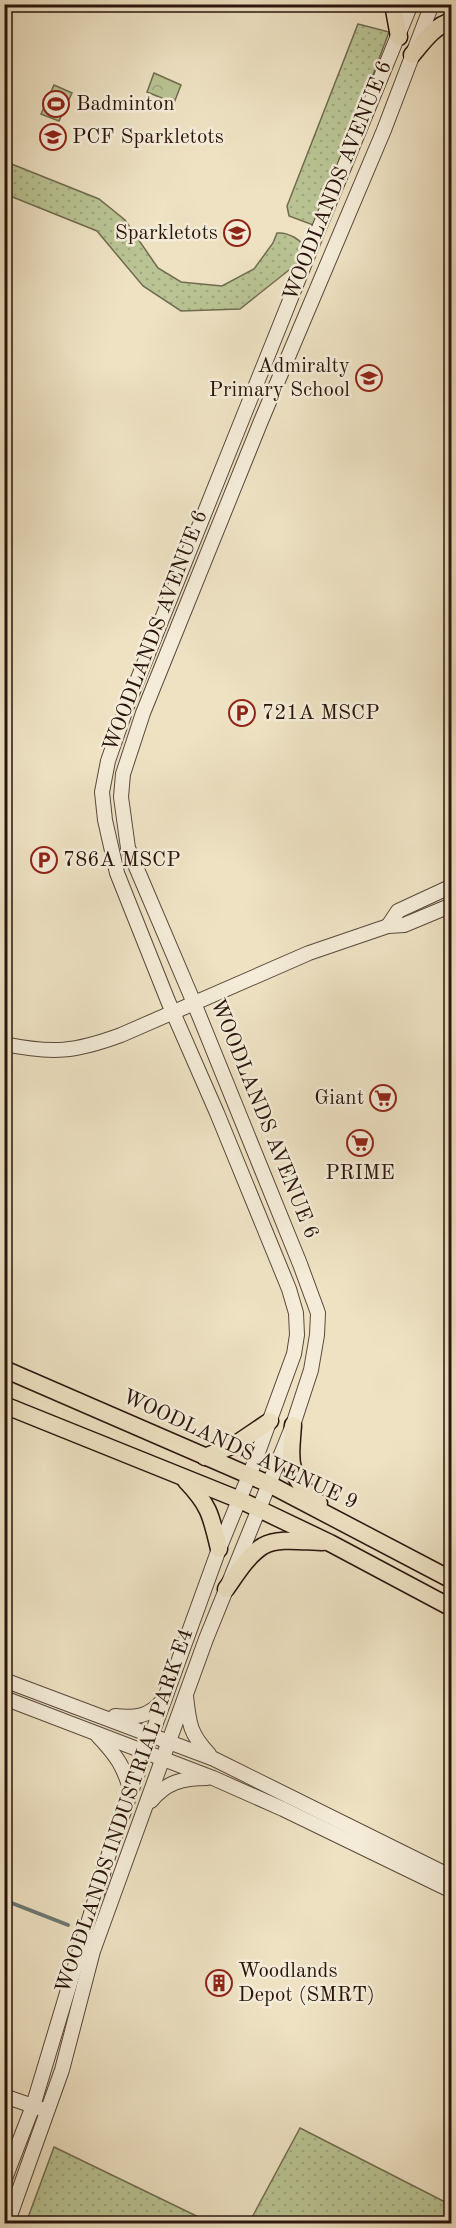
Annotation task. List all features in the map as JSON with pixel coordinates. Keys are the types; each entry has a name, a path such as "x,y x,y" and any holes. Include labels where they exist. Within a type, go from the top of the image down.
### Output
{"main road":[{"path":"393,4 399,37"},
{"path":"412,55 429,36 445,23 452,21"},
{"name":"WOODLANDS AVENUE 9","path":"4,1369 269,1484 452,1580"},
{"path":"4,1405 240,1500 330,1543 452,1608"},
{"path":"205,1457 236,1444 270,1421"},
{"path":"293,1425 291,1465 296,1480 311,1497 337,1519"},
{"path":"183,1477 208,1508 219,1549"},
{"path":"226,1588 263,1546 276,1542 330,1543"}],"street":[{"name":"WOODLANDS AVENUE 6","path":"249,1475 294,1354 297,1335 296,1313 289,1288 250,1191 173,1012 117,873 102,792 108,761 127,706 411,4"},
{"name":"WOODLANDS AVENUE 6","path":"269,1484 293,1425 311,1370 318,1312 194,1003 128,848 121,797 123,774 143,713 266,410 384,130 432,4"},
{"path":"388,926 398,911 452,886"},
{"path":"4,1044 50,1050 90,1047 309,953 388,926 405,925 452,905"},
{"name":"WOODLANDS INDUSTRIAL PARK E4","path":"4,2181 33,2106 111,1847 219,1549 249,1475"},
{"name":"WOODLANDS INDUSTRIAL PARK E4","path":"7,2223 62,2070 93,1951 186,1691 269,1484"},
{"path":"4,1680 214,1759 452,1891"},
{"path":"186,1691 189,1721 194,1737 214,1759"},
{"path":"89,1713 131,1718 153,1712 165,1696"},
{"path":"4,1698 145,1750 334,1826 452,1878"},
{"path":"96,1733 115,1753 126,1771 131,1792"},
{"path":"145,1809 159,1791 171,1783 185,1779 213,1778"},
{"path":"4,2096 46,2111"},
{"path":"15,2153 30,2159"}],"green space":[{"path":"358,24 389,32 319,220 313,225 289,216 287,206"},
{"path":"154,73 181,85 174,103 147,92"},
{"name":"Badminton","path":"54,85 72,93 59,121 41,114"},
{"path":"4,161 99,199 125,220 158,268 181,282 222,286 254,269 273,243 277,233 295,238 307,251 298,274 289,270 240,309 181,311 143,286 97,231 5,194"},
{"path":"300,2128 451,2205 451,2223 249,2223"},
{"path":"54,2147 211,2223 26,2223"}],"waterway":[{"path":"4,1900 68,1925"}],"place":[{"name":"Badminton","path":"56,104"},
{"name":"PCF Sparkletots","path":"53,137"},
{"name":"Sparkletots","path":"237,233"},
{"name":"Admiralty Primary School","path":"369,378"},
{"name":"721A MSCP","path":"242,713"},
{"name":"786A MSCP","path":"44,860"},
{"name":"Giant","path":"383,1098"},
{"name":"PRIME","path":"360,1143"},
{"name":"Woodlands Depot (SMRT)","path":"219,1983"}]}
